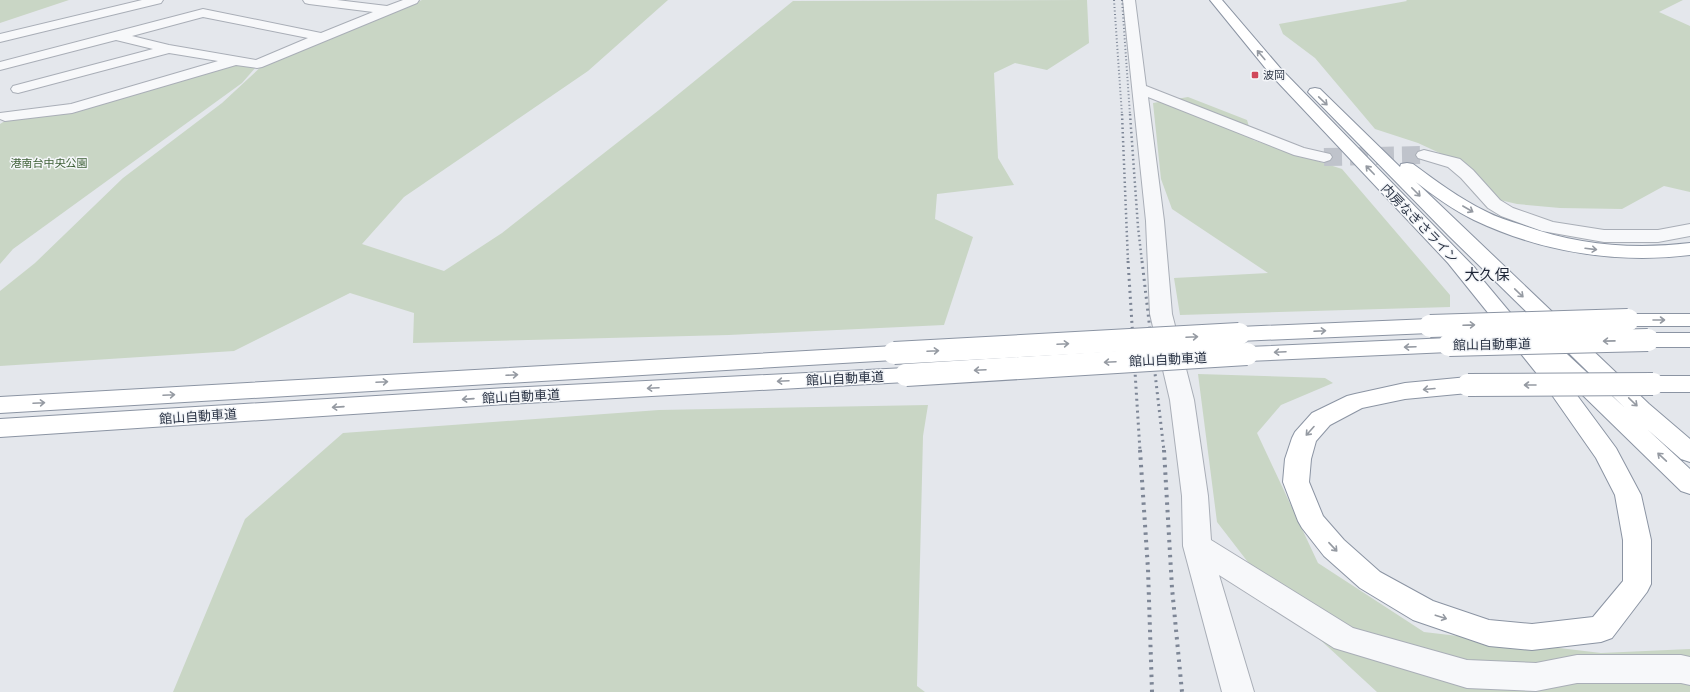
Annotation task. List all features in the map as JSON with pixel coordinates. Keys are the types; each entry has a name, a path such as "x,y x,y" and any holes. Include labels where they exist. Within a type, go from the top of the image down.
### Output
{"highway":[{"name":"内房なぎさライン","path":"1216,0 1276,72 1458,263 1690,484"},
{"name":"内房なぎさライン","path":"1230,0 1297,76 1355,131 1460,237 1641,410 1690,453"},
{"path":"1355,131 1443,194 1481,216 1531,235 1579,248 1622,253 1669,252 1690,249"},
{"path":"1458,263 1546,370 1607,454 1628,495 1636,540 1637,584 1601,629 1532,637 1489,633 1424,611 1370,580 1334,548 1312,521 1296,482 1298,459 1304,438 1321,419 1355,402 1405,391 1468,385 1653,384 1690,384"},
{"name":"館山自動車道","path":"0,428 506,396 906,375 1430,326 1628,320 1690,320"},
{"name":"館山自動車道","path":"0,405 894,353 1243,344 1449,345 1690,340"}],"street":[{"path":"0,32 133,0"},
{"path":"0,38 157,0"},
{"path":"309,0 385,5 409,2"},
{"path":"1129,0 1155,221 1161,314 1182,400 1195,496 1197,546 1238,692"},
{"path":"116,36 169,49 257,64 321,37 385,5"},
{"path":"0,66 203,13 321,37"},
{"path":"18,89 169,49"},
{"path":"2,118 72,108 235,61"},
{"path":"0,70 7,73 18,89"},
{"path":"2,118 14,101 18,89"},
{"path":"1140,89 1300,152 1324,157"},
{"path":"1424,155 1454,163 1467,174 1494,204 1507,212 1549,227 1604,236 1658,236 1690,230"},
{"path":"1197,546 1345,639 1467,674 1536,677 1577,669 1681,669 1690,671"}],"green space":[{"path":"0,0 69,0 0,23"},
{"path":"422,0 668,0 588,71 404,197 362,244 444,271 502,233 659,110 793,1 1087,0 1089,43 1047,70 1015,63 994,73 998,158 1014,185 937,194 935,219 973,237 944,325 729,335 413,343 414,313 350,293 234,351 0,366 0,291 35,263 123,178 222,103 264,64"},
{"path":"1406,0 1683,0 1659,12 1690,26 1690,192 1664,186 1622,209 1560,208 1517,204 1474,194 1446,156 1418,143 1375,129 1315,58 1283,34 1279,24 1407,1"},
{"name":"港南台中央公園","path":"239,64 256,67 242,83 13,249 0,264 0,124 8,119"},
{"path":"1188,97 1247,120 1253,140 1342,169 1450,295 1450,307 1180,315 1174,278 1268,273 1172,209 1161,179 1153,103"},
{"path":"1198,374 1325,378 1333,383 1281,405 1257,433 1318,563 1424,632 1601,653 1690,649 1690,692 1377,692 1278,601 1217,522"},
{"path":"928,405 923,436 917,686 925,692 173,692 245,519 343,433 659,410"}],"tunnel":[{"path":"1324,157 1424,155"}],"railway":[{"path":"1114,0 1122,115"},
{"path":"1122,0 1130,115"},
{"path":"1122,114 1128,262"},
{"path":"1130,114 1142,262"},
{"path":"1128,261 1140,451"},
{"path":"1142,261 1164,451"},
{"path":"1140,450 1148,569 1152,692"},
{"path":"1164,450 1172,588 1182,692"}],"place":[{"name":"波岡","path":"1255,75"}],"district":[{"name":"大久保","path":"1487,274"}]}
